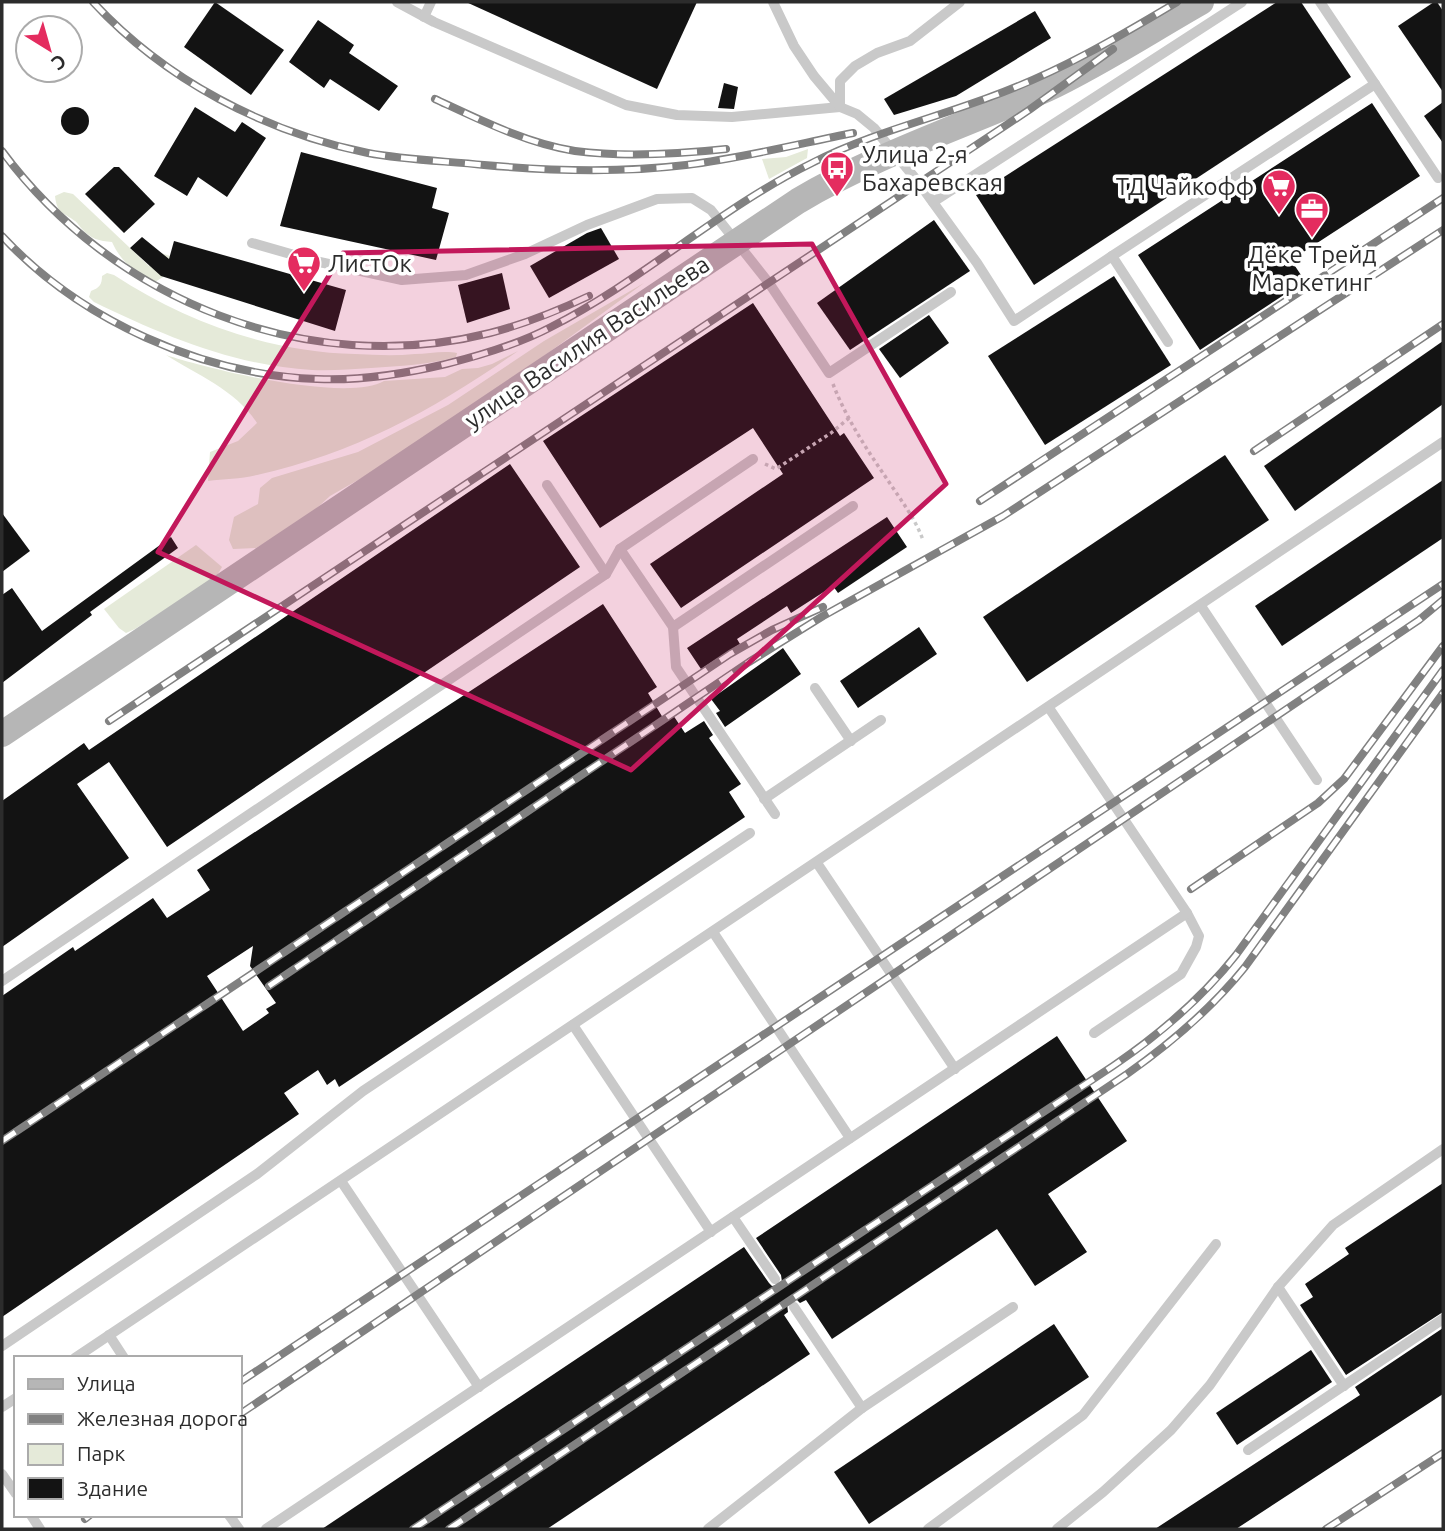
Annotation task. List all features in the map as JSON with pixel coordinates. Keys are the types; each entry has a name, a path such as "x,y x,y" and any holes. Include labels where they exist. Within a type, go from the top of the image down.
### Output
{"main road":[{"name":"улица Василия Васильева","path":"2,734 829,182 1050,87 1201,2"}],"lane":[{"path":"397,2 425,17 626,105 677,115 732,117 840,107"},
{"path":"425,17 431,2"},
{"path":"773,2 794,46 814,76 840,107 863,118 933,201 977,263 1013,321 1375,84"},
{"path":"840,107 840,81 855,66 877,53 910,41 960,2"},
{"path":"933,201 1242,2"},
{"path":"1320,2 1438,178"},
{"path":"251,243 315,261 402,280 466,275 525,254 587,225 657,199 692,198 711,210 769,283 829,373 951,292"},
{"path":"1112,256 1168,342"},
{"path":"78,1356 1443,442"},
{"path":"2,981 607,574 620,549 753,459"},
{"path":"547,485 607,574"},
{"path":"673,627 853,506"},
{"path":"620,549 673,627 676,667 775,814"},
{"path":"1201,606 1317,780"},
{"path":"815,688 851,741"},
{"path":"1049,708 1199,936 1181,974 1094,1033"},
{"path":"764,799 881,720"},
{"path":"2,1346 257,1174 363,1091 750,833"},
{"path":"817,863 955,1069"},
{"path":"266,1529 1186,913"},
{"path":"713,932 850,1138"},
{"path":"573,1026 711,1232"},
{"path":"1057,1529 1103,1492 1171,1430 1210,1385 1278,1287 1333,1225 1443,1149"},
{"path":"341,1181 479,1387"},
{"path":"733,1217 775,1279"},
{"path":"928,1529 1083,1415 1216,1244"},
{"path":"1278,1287 1344,1386"},
{"path":"794,1307 862,1408"},
{"path":"708,1529 862,1408 1013,1307"},
{"path":"1248,1450 1443,1320"},
{"path":"109,1335 123,1356"},
{"path":"2,1474 14,1491"}],"path":[{"path":"829,373 849,418 876,464 918,525 923,540"},
{"path":"753,459 776,469 849,418"}],"highlighted area":[{"path":"812,244 946,484 631,770 158,552 343,253"}],"green space":[{"path":"808,149 807,158 769,179 762,159 786,157"},
{"path":"64,192 73,194 149,266 161,253 170,256 163,277 155,282 141,275 124,261 112,242 92,237 61,212 55,196"},
{"path":"107,273 199,320 260,341 323,352 355,354 457,353 456,357 424,363 342,370 312,370 255,362 173,337 94,302 89,297 91,291 100,286 102,276"},
{"path":"644,283 500,388 393,460 330,496 304,520 256,548 233,549 229,540 234,517 258,504 260,488 272,478 358,452 448,405 544,341"},
{"path":"518,351 425,410 361,441 293,466 251,476 208,481 210,452 238,441 257,423 227,392 166,355 277,382 340,388 366,387 384,381 445,377 462,369 492,364"},
{"path":"196,545 222,567 216,577 135,629 126,633 119,628 104,609"}],"building":[{"path":"215,2 284,50 251,95 184,47"},
{"path":"466,2 697,2 657,89"},
{"path":"1277,2 1301,2 1351,77 1034,285 976,195"},
{"path":"1437,2 1443,11 1443,92 1398,26"},
{"path":"1035,11 1051,38 956,96 894,115 884,99"},
{"path":"318,20 354,45 349,53 398,86 379,111 330,79 324,88 289,62"},
{"path":"724,83 738,87 734,109 718,108"},
{"path":"1443,102 1443,143 1424,116"},
{"name":"ТД Чайкофф","path":"1372,103 1420,176 1291,260 1305,281 1200,350 1138,255"},
{"path":"75,107 85,111 89,121 85,131 75,135 65,131 61,121 65,111"},
{"path":"195,107 235,132 242,122 266,138 227,197 198,177 187,196 154,176"},
{"path":"301,152 437,188 432,208 449,213 436,260 280,226"},
{"path":"114,167 119,167 155,204 124,233 85,194"},
{"path":"934,220 970,271 850,350 817,303"},
{"path":"601,228 619,259 549,298 530,266 587,233"},
{"path":"142,237 169,259 174,241 346,290 335,331 161,276 130,248"},
{"path":"502,273 510,309 467,323 458,285"},
{"path":"1114,276 1171,365 1045,445 988,356"},
{"path":"753,303 840,436 844,433 874,478 681,608 650,564 783,474 753,428 600,528 543,441"},
{"path":"929,315 949,343 900,378 879,349"},
{"path":"1443,341 1443,404 1295,511 1264,466"},
{"path":"1225,455 1269,520 1027,682 983,617"},
{"path":"510,464 580,567 167,847 109,762 77,784 129,858 2,947 2,801 84,743 89,750"},
{"path":"1443,480 1443,538 1282,646 1255,606"},
{"path":"2,513 30,551 2,572"},
{"path":"887,517 907,547 838,593 833,586 791,613 787,606 737,639 740,644 701,669 687,648"},
{"path":"171,537 178,548 90,612 92,615 2,683 2,595 12,588 42,631"},
{"path":"603,604 657,687 648,693 663,718 671,712 685,733 704,721 713,735 709,738 741,784 729,792 745,817 339,1087 335,1079 327,1085 318,1070 284,1093 299,1114 2,1317 2,996 73,947 75,951 153,898 167,918 210,890 197,870","holes":["253,946 250,966 276,1003 266,1009 269,1013 243,1031 207,976"]},
{"path":"919,627 937,654 858,708 840,681"},
{"path":"783,648 801,674 725,727 716,713 720,711 711,699"},
{"path":"1057,1036 1127,1141 1048,1194 1087,1252 1035,1286 997,1229 832,1339 806,1300 800,1303 797,1300 790,1301 787,1304 788,1312 784,1315 810,1354 547,1529 322,1529 744,1247 769,1283 772,1286 779,1285 782,1282 781,1275 756,1238"},
{"path":"1443,1183 1443,1312 1346,1375 1300,1305 1313,1297 1305,1284 1349,1254 1345,1248"},
{"path":"1054,1324 1089,1377 869,1524 834,1472"},
{"path":"1443,1328 1443,1394 1236,1529 1155,1529 1360,1395 1355,1387"},
{"path":"1311,1350 1332,1382 1237,1445 1216,1413"}],"railway":[{"path":"93,2 152,56 219,99 292,132 368,153 534,169 636,169 728,159 853,133"},
{"path":"2,236 33,266 68,293 146,338 187,354 230,367 317,379 366,378 414,371 487,353 539,333 618,288 745,201 812,163 900,127 1015,88 1109,42 1177,2"},
{"path":"109,721 1029,110 1113,49"},
{"path":"435,99 521,137 557,148 612,154 726,149"},
{"path":"2,151 47,203 99,249 156,286 219,315 284,335 352,345 421,344 490,333 541,317 589,296"},
{"path":"980,501 1443,198"},
{"path":"269,986 749,662 823,616 1003,516 1443,230"},
{"path":"1254,451 1443,324"},
{"path":"242,1381 1443,584"},
{"path":"242,1413 1419,620 1443,600"},
{"path":"2,1141 730,654 772,630 823,607"},
{"path":"1191,889 1318,803 1344,779 1443,646"},
{"path":"413,1529 1113,1066 1163,1028 1194,1001 1236,955 1443,670"},
{"path":"449,1529 1127,1074 1175,1038 1245,967 1443,693"},
{"path":"1326,1529 1443,1453"}],"place":[{"name":"Улица 2-я Бахаревская","path":"837,198"},
{"name":"ТД Чайкофф","path":"1279,216"},
{"name":"Дёке Трейд Маркетинг","path":"1312,239"},
{"name":"ЛистОк","path":"304,293"}]}
